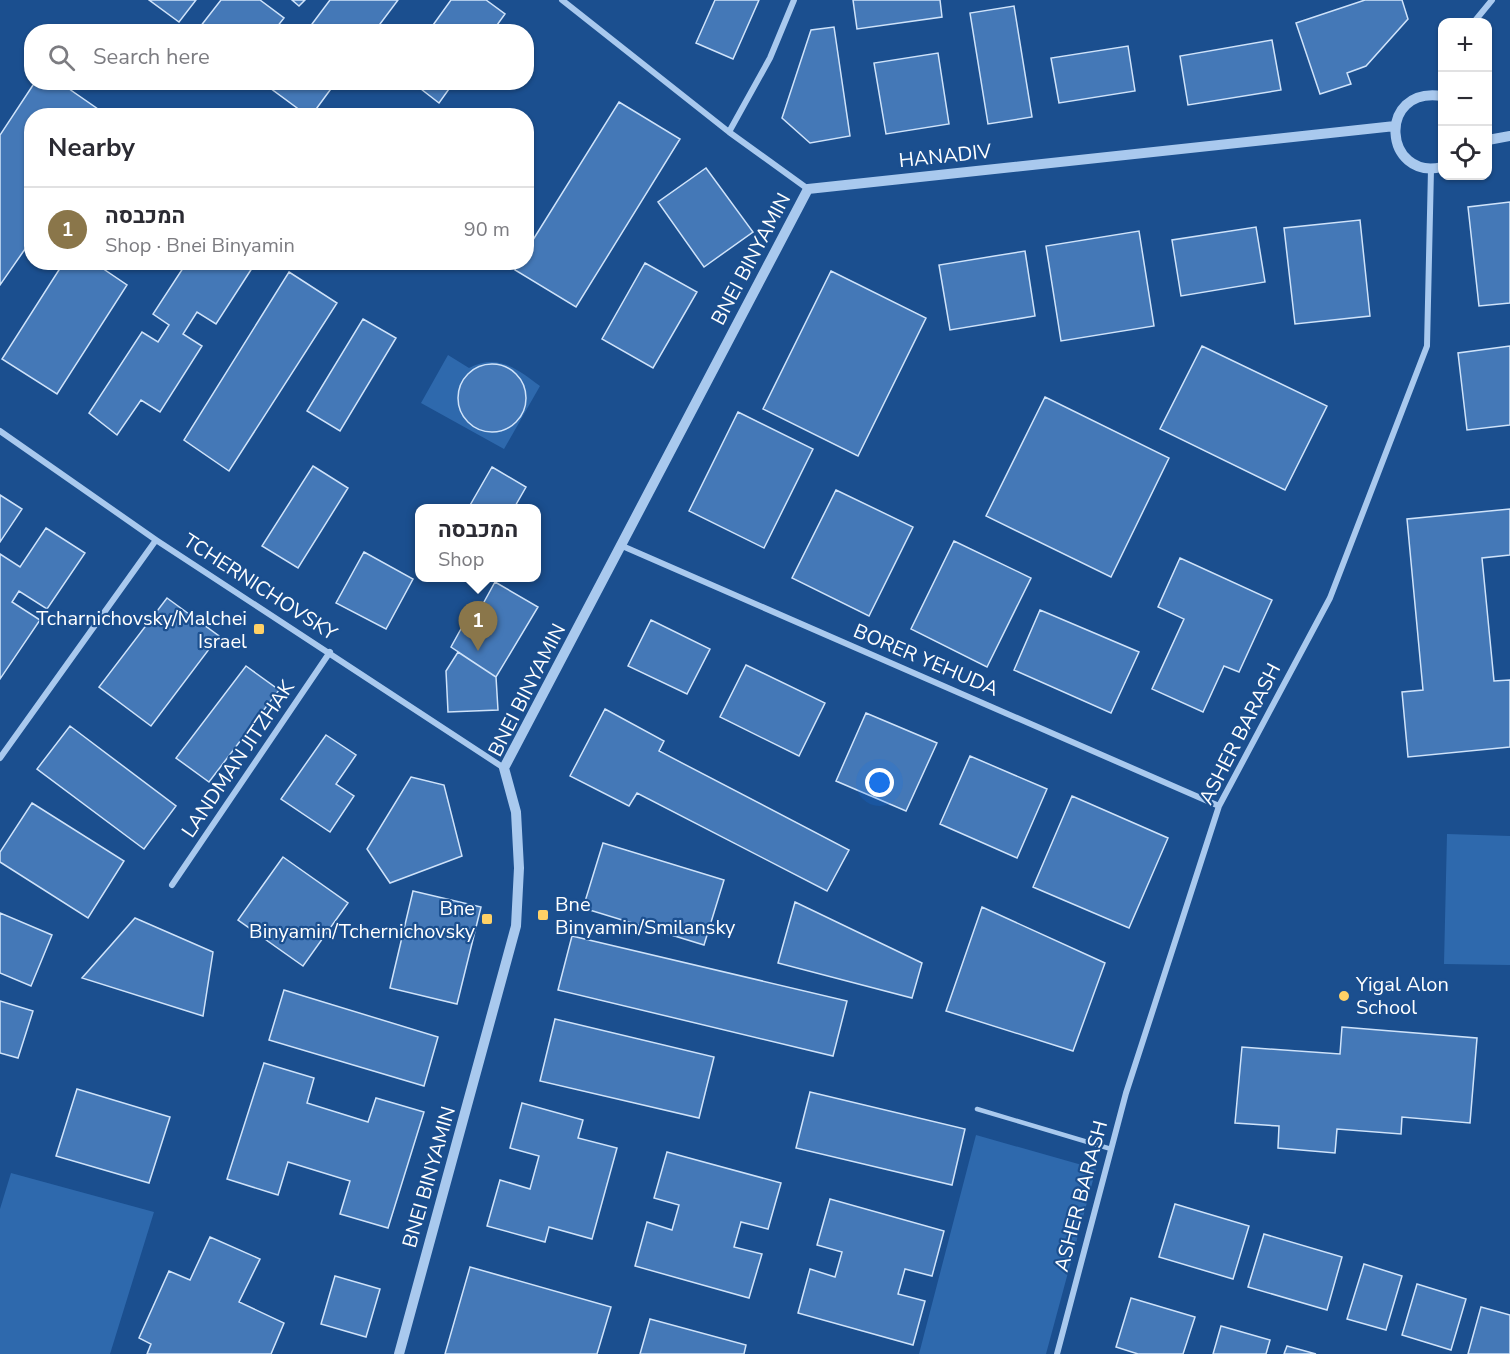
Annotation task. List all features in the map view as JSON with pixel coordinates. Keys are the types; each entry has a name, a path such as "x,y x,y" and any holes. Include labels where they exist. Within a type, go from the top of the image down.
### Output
{"street":[{"path":"562,0 729,132 808,189"},
{"path":"729,132 770,58 794,0"},
{"path":"1477,18 1492,0"},
{"path":"1438,95 1421,96 1412,100 1403,107 1395,126 1397,146 1403,156 1420,167 1438,168"},
{"name":"HANADIV","path":"808,189 1395,126"},
{"path":"1492,139 1510,136"},
{"name":"ASHER BARASH","path":"1057,1354 1126,1093 1219,806 1330,598 1427,346 1431,169"},
{"name":"BNEI BINYAMIN","path":"399,1354 516,926 519,868 516,812 504,768 808,189"},
{"name":"TCHERNICHOVSKY","path":"0,430 156,540 504,768"},
{"path":"0,758 156,540"},
{"name":"BORER YEHUDA","path":"620,545 1219,806"},
{"name":"LANDMAN JITZHAK","path":"172,885 330,652"}],"lane":[{"path":"977,1109 1111,1149"}],"shaded area":[{"path":"448,355 469,368 489,362 507,365 540,386 504,449 421,403"},
{"path":"1447,834 1510,836 1510,965 1444,964"},
{"path":"976,1135 1096,1169 1046,1354 919,1354"},
{"path":"11,1173 154,1212 110,1354 0,1354 0,1209"}],"building":[{"path":"149,0 196,0 179,22"},
{"path":"221,0 260,0 284,18 279,24 202,24"},
{"path":"292,0 305,0 299,6"},
{"path":"330,0 398,0 380,24 312,24"},
{"path":"451,0 486,0 505,14 498,24 434,24"},
{"path":"715,0 759,0 733,59 696,43"},
{"path":"853,0 940,0 942,17 857,29"},
{"path":"1365,0 1402,0 1408,19 1366,66 1347,73 1351,84 1320,94 1296,23"},
{"path":"1014,6 1032,117 988,124 970,13"},
{"path":"834,27 850,136 810,143 782,118 811,30"},
{"path":"1272,40 1281,90 1188,105 1180,56"},
{"path":"1128,46 1135,91 1059,103 1051,58"},
{"path":"938,53 949,124 886,134 874,63"},
{"path":"30,90 71,90 96,108 24,108 24,250 0,285 0,135"},
{"path":"273,90 330,90 317,108 297,108"},
{"path":"422,90 448,90 439,103"},
{"path":"619,102 680,139 576,307 515,270 534,270 534,238"},
{"path":"706,168 753,232 704,267 658,202"},
{"path":"1510,202 1510,303 1479,306 1468,207"},
{"path":"1360,220 1370,316 1295,324 1284,228"},
{"path":"1256,227 1265,282 1181,296 1172,240"},
{"path":"1139,231 1154,326 1061,341 1046,246"},
{"path":"1025,251 1035,316 950,330 939,265"},
{"path":"645,263 697,292 653,368 602,339"},
{"path":"59,270 105,270 127,285 57,394 2,359"},
{"path":"182,270 251,270 216,324 197,312 183,334 202,346 160,412 141,400 117,435 89,413 142,332 158,342 169,325 153,314"},
{"path":"831,271 926,318 858,456 763,409"},
{"path":"289,272 337,303 229,471 184,440"},
{"path":"363,319 396,338 340,431 307,411"},
{"path":"1202,346 1327,406 1285,490 1160,429"},
{"path":"1510,346 1510,425 1467,430 1458,353"},
{"path":"492,364 505,367 516,374 523,385 526,398 523,411 516,422 505,429 492,432 479,429 468,422 461,411 458,398 461,385 468,374 479,367"},
{"path":"1045,397 1169,458 1111,577 986,516"},
{"path":"738,412 813,449 764,548 689,511"},
{"path":"313,466 348,488 298,568 262,546"},
{"path":"492,467 526,487 516,504 471,504"},
{"path":"836,490 913,527 869,616 792,578"},
{"path":"0,495 22,509 0,542"},
{"path":"1510,509 1510,555 1482,558 1494,681 1510,680 1510,747 1408,757 1402,692 1423,690 1407,519"},
{"path":"1510,509 1510,555 1482,558 1494,681 1510,680 1510,747 1408,757 1402,692 1423,690 1407,519"},
{"path":"46,528 85,553 47,609 19,591 12,602 40,620 0,679 0,554 20,567"},
{"path":"954,541 1031,578 987,667 911,629"},
{"path":"364,552 413,579 386,629 336,603"},
{"path":"1180,558 1272,600 1239,672 1224,666 1203,712 1152,689 1184,619 1158,607"},
{"path":"495,582 538,607 496,677 451,647 467,618 473,622"},
{"path":"167,598 219,636 151,726 99,687"},
{"path":"1040,610 1139,652 1111,713 1014,670"},
{"path":"651,620 710,649 687,694 628,666"},
{"path":"458,652 496,677 498,710 448,712 446,671"},
{"path":"746,665 825,703 799,756 720,717"},
{"path":"246,666 279,690 209,782 176,758"},
{"path":"605,709 664,741 659,751 849,850 827,891 637,793 629,806 570,776"},
{"path":"866,713 937,743 906,811 836,781"},
{"path":"70,726 176,806 144,849 37,769"},
{"path":"326,735 356,755 336,784 354,796 330,832 281,799"},
{"path":"970,756 1047,789 1017,858 940,824"},
{"path":"411,777 444,785 462,856 390,883 367,849"},
{"path":"1072,796 1168,838 1129,928 1033,887"},
{"path":"32,803 124,861 88,918 0,862 0,852"},
{"path":"603,843 724,880 704,945 583,908"},
{"path":"283,857 348,903 303,966 238,920"},
{"path":"413,891 481,907 457,1004 390,988"},
{"path":"795,902 922,963 912,998 778,963"},
{"path":"982,907 1105,963 1073,1051 946,1011"},
{"path":"0,913 52,935 31,986 0,973"},
{"path":"135,918 213,952 203,1016 82,978"},
{"path":"572,936 847,1001 833,1056 558,990"},
{"path":"284,990 438,1037 424,1086 269,1040"},
{"path":"0,1001 33,1011 18,1058 0,1053"},
{"path":"555,1019 714,1057 699,1118 540,1081"},
{"path":"1342,1027 1477,1038 1470,1123 1402,1117 1401,1134 1337,1129 1335,1153 1278,1148 1279,1126 1235,1123 1242,1047 1340,1054"},
{"path":"264,1063 314,1078 307,1103 368,1122 376,1098 424,1112 388,1228 340,1214 350,1181 288,1162 278,1195 227,1179"},
{"path":"77,1089 170,1117 149,1183 56,1156"},
{"path":"810,1092 965,1129 952,1185 796,1148"},
{"path":"522,1103 583,1120 578,1138 617,1148 592,1239 549,1227 545,1242 487,1226 500,1180 530,1189 539,1156 510,1148"},
{"path":"667,1152 781,1183 768,1229 741,1222 734,1247 762,1254 749,1298 635,1266 647,1222 672,1230 679,1205 654,1198"},
{"path":"830,1199 944,1231 932,1276 905,1269 898,1294 925,1301 913,1345 798,1313 810,1269 835,1277 842,1252 817,1245"},
{"path":"1175,1204 1249,1226 1233,1279 1159,1257"},
{"path":"1264,1234 1342,1257 1327,1310 1248,1287"},
{"path":"210,1237 260,1259 239,1302 284,1323 271,1354 147,1354 151,1344 139,1338 169,1271 190,1280"},
{"path":"1364,1264 1402,1276 1386,1330 1347,1319"},
{"path":"470,1267 611,1307 597,1354 445,1354"},
{"path":"335,1276 380,1289 366,1337 321,1324"},
{"path":"1417,1284 1466,1299 1451,1350 1402,1335"},
{"path":"1131,1298 1195,1317 1183,1354 1138,1354 1116,1347"},
{"path":"1481,1307 1510,1315 1510,1354 1468,1354"},
{"path":"650,1319 746,1345 744,1354 640,1354"},
{"path":"1221,1326 1270,1340 1266,1354 1213,1354"},
{"path":"1287,1346 1316,1354 1284,1354"}],"place":[{"name":"Tcharnichovsky/Malchei Israel","path":"259,629"},
{"name":"המכבסה","path":"478,651"},
{"name":"Bne Binyamin/Smilansky","path":"543,915"},
{"name":"Bne Binyamin/Tchernichovsky","path":"487,919"},
{"name":"Yigal Alon School","path":"1344,996"}]}
